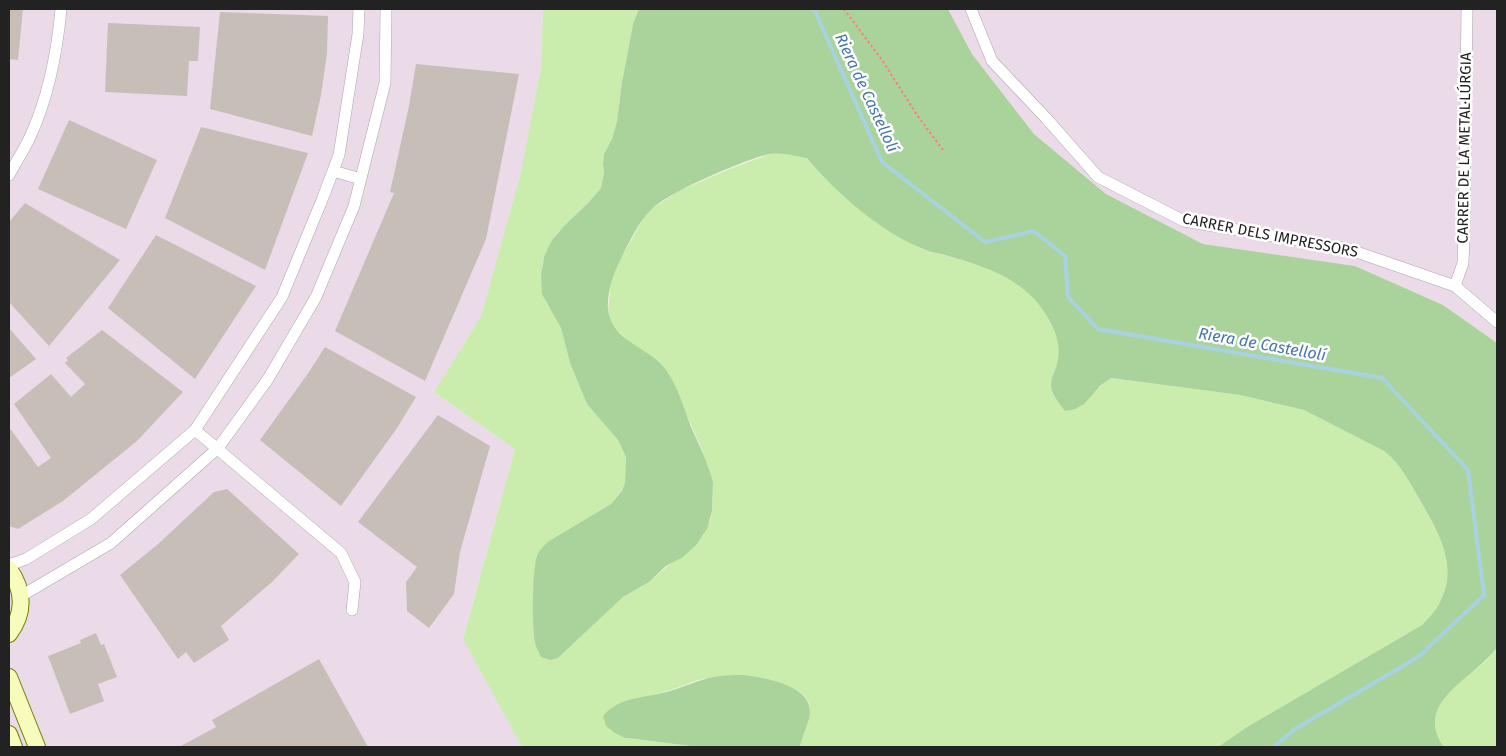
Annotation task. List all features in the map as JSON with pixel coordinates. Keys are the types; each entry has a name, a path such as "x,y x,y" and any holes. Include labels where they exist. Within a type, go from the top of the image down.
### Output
{"street":[{"path":"9,175 30,137 47,95 57,50 61,9"},
{"path":"9,564 26,558 91,519 195,430 282,297 333,171 338,154 358,34 359,9"},
{"path":"21,596 111,542 218,448 268,379 316,297 354,206 385,83 386,9"},
{"name":"CARRER DELS IMPRESSORS","path":"971,9 992,61 1098,177 1184,221 1345,248 1455,286 1497,322"},
{"name":"CARRER DE LA METAL·LÚRGIA","path":"1455,286 1462,263 1464,237 1467,9"},
{"path":"333,171 361,179"},
{"path":"195,430 341,554 355,582 352,610"},
{"path":"9,569 16,580 21,596 21,610 17,622 9,634"},
{"path":"9,677 37,747"},
{"path":"9,734 14,747"}],"path":[{"path":"844,9 882,60 942,150"}],"shaded area":[{"path":"9,9 543,9 541,67 521,172 481,316 434,392 515,449 463,638 522,747 9,747"},
{"path":"948,9 1497,9 1497,343 1443,305 1355,266 1203,244 1106,194 1034,134 972,54"}],"green space":[{"path":"543,9 639,9 633,24 617,121 612,139 604,154 604,173 601,188 557,233 544,257 542,266 546,302 561,328 570,363 587,404 618,440 626,457 625,483 622,491 611,504 549,541 535,565 533,602 534,641 558,658 623,597 649,582 703,536 712,511 713,482 701,447 668,374 656,360 634,346 614,327 610,320 608,312 613,275 643,219 654,207 679,191 727,170 770,154 779,153 807,158 850,200 916,246 927,251 988,268 1000,273 1024,290 1045,311 1057,337 1059,354 1051,383 1092,394 1110,378 1240,395 1304,410 1384,451 1400,467 1408,480 1434,525 1444,550 1447,563 1447,577 1445,590 1437,607 1422,625 1247,727 1218,747 800,747 810,713 809,703 801,693 793,688 760,678 728,675 706,678 666,692 648,696 625,738 698,747 522,747 463,639 515,449 434,392 481,316 521,172 541,67"},
{"path":"639,9 948,9 972,54 1034,134 1106,194 1203,244 1355,266 1443,305 1497,343 1497,647 1441,703 1436,716 1436,731 1444,747 1218,747 1247,727 1422,625 1437,607 1445,590 1447,577 1447,563 1444,550 1434,525 1420,500 1390,456 1384,451 1304,410 1240,395 1111,378 1100,386 1084,404 1075,409 1065,411 1054,396 1051,385 1059,354 1053,328 1044,312 1024,289 992,270 925,250 907,242 860,210 831,184 807,158 783,154 769,154 758,157 708,177 662,201 643,220 622,256 608,297 610,318 619,333 656,359 672,379 710,472 713,482 712,511 707,529 696,545 683,557 666,566 649,582 623,597 558,658 550,660 541,657 535,643 533,625 534,573 538,554 549,541 611,504 622,491 625,483 626,457 618,440 587,404 570,363 561,328 542,294 541,275 544,257 552,240 601,188 604,173 604,154 612,139 617,121 633,24"},
{"path":"1497,647 1497,747 1444,747 1437,734 1435,722 1437,711 1442,701 1459,683 1484,662"},
{"path":"744,675 775,681 796,689 809,703 810,713 800,747 698,747 625,738 606,726 603,716 610,709 626,701 660,694 713,677"}],"building":[{"path":"9,9 23,9 18,60 9,59"},
{"path":"220,12 328,16 327,53 321,95 312,136 210,109"},
{"path":"108,23 200,27 198,61 189,61 187,96 105,92"},
{"path":"416,64 519,74 486,239 425,381 335,331 394,193 390,192 409,106"},
{"path":"69,120 157,160 126,229 38,189"},
{"path":"201,127 308,153 265,270 165,218"},
{"path":"25,203 120,260 49,346 9,302 9,222"},
{"path":"156,235 256,286 195,379 108,308"},
{"path":"9,328 36,359 9,378"},
{"path":"102,330 183,392 137,441 63,501 18,529 9,526 9,427 38,467 51,458 14,404 51,374 71,397 85,384 65,363 68,360 66,358"},
{"path":"325,347 416,397 397,428 341,506 260,440"},
{"path":"438,415 490,446 460,552 454,594 429,628 407,611 406,582 417,567 358,522"},
{"path":"227,489 299,554 273,581 221,626 229,640 194,663 186,652 178,659 120,575 157,545 214,492"},
{"path":"96,633 101,645 104,644 117,677 98,684 104,701 70,714 48,656 81,643 80,640"},
{"path":"319,659 368,747 179,747 216,727 212,720"}],"waterway":[{"name":"Riera de Castellolí","path":"814,9 882,162 985,242 1034,231 1065,256 1068,297 1098,329 1382,378 1468,470 1484,595 1418,657 1295,729 1273,747"}]}
